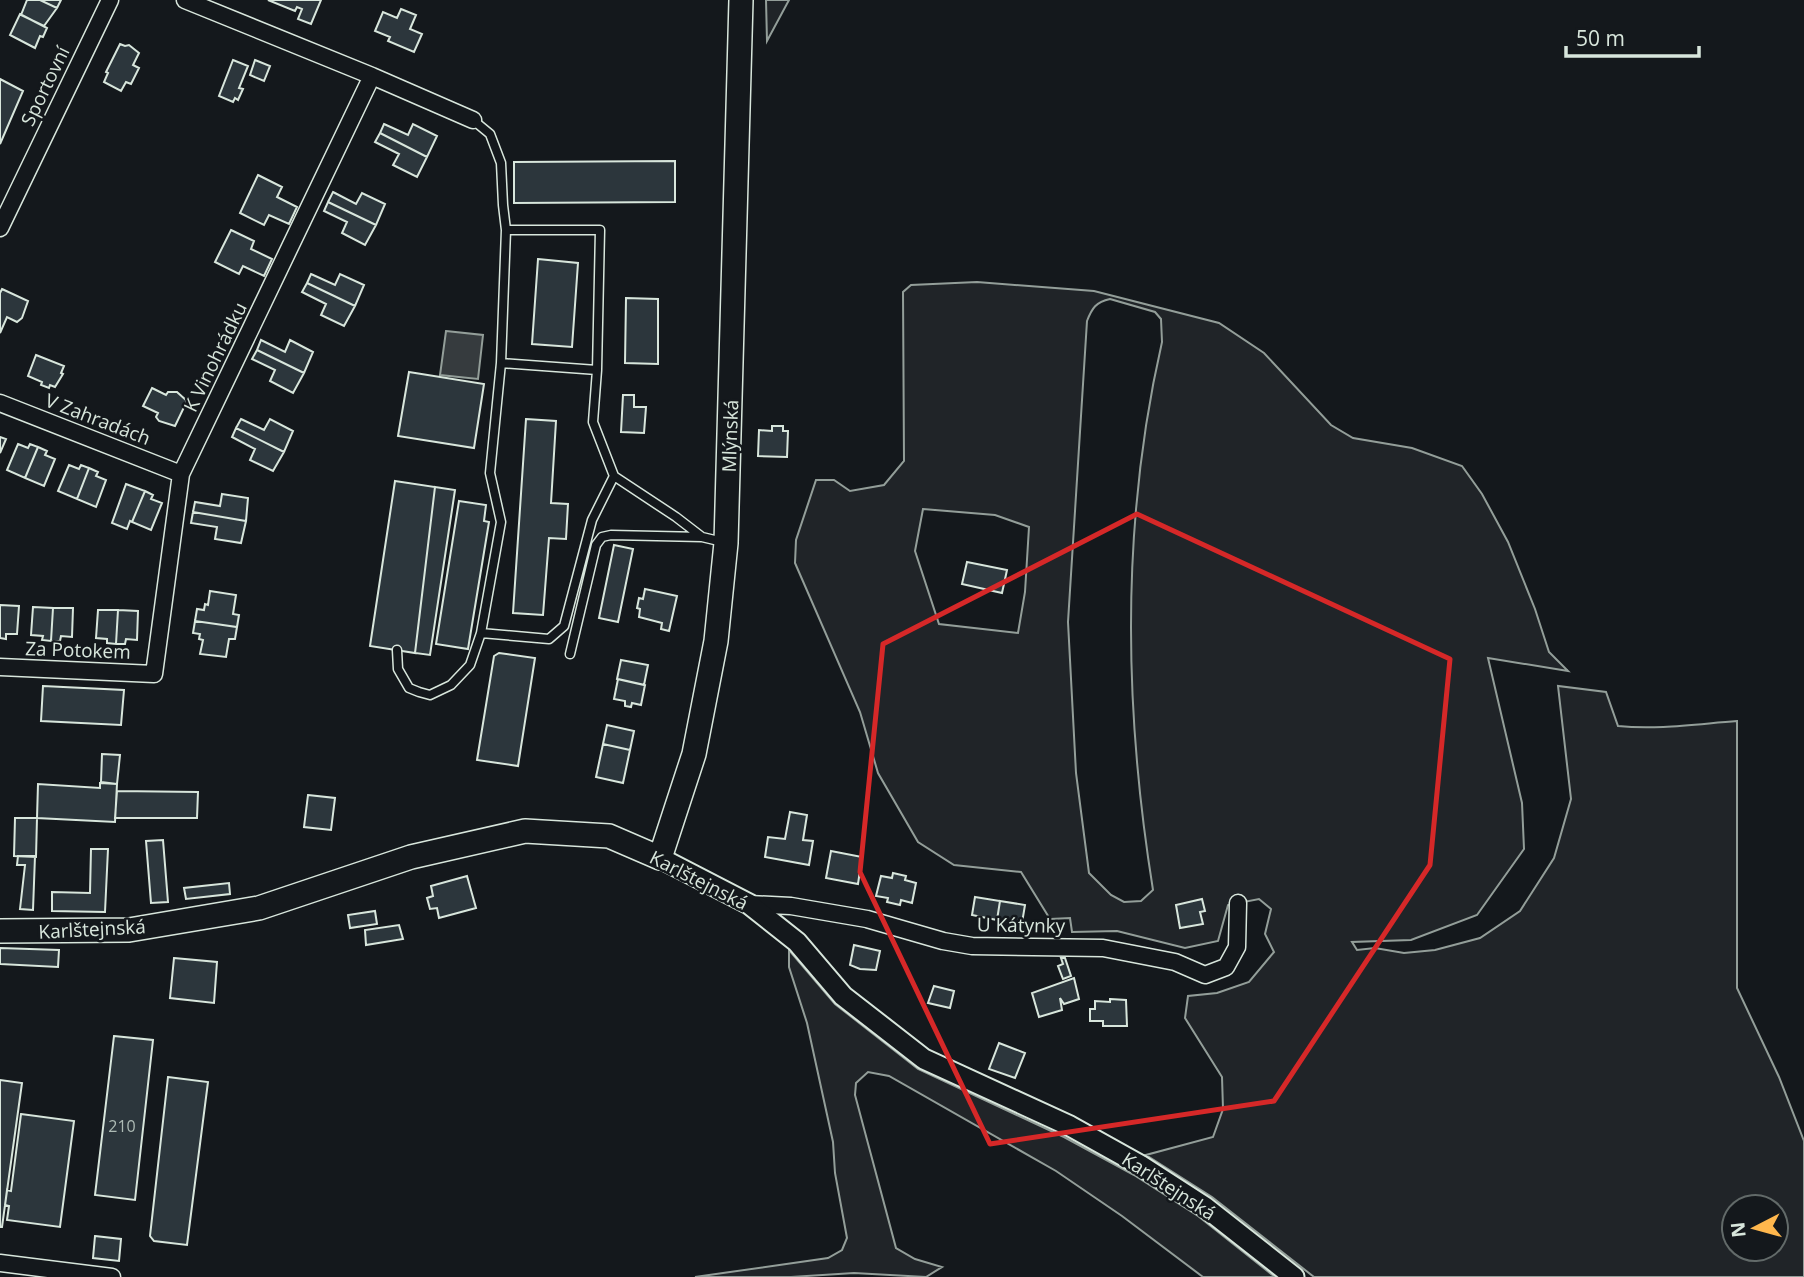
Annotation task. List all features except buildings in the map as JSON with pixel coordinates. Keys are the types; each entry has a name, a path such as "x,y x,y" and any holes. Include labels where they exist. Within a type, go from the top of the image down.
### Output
{"main road":[{"name":"Mlýnská","path":"660,858 694,754 716,641 726,543 741,3"},
{"name":"Karlštejnská","path":"0,931 129,930 259,908 411,857 525,831 609,836 660,858"}],"street":[{"name":"Sportovní","path":"0,228 110,0"},
{"path":"185,0 473,120"},
{"name":"K Vinohrádku","path":"154,674 181,474 372,76"},
{"name":"V Zahradách","path":"0,403 181,474"},
{"name":"Za Potokem","path":"0,667 154,674"},
{"name":"Karlštejnská","path":"660,858 748,904 797,942 843,996 924,1059 1070,1126 1140,1165 1205,1207 1294,1277"},
{"name":"U Kátynky","path":"748,904 791,906 867,919 943,941 972,946 1103,948 1175,962 1205,975 1226,967 1237,947 1238,903"},
{"path":"0,1263 112,1277"}],"lane":[{"path":"397,650 398,669 409,688 430,695 451,685 470,665 481,633 501,522 490,472 501,363 506,230 501,163 490,134 473,120"},
{"path":"506,230 600,230 597,370 593,422 614,476 702,537"},
{"path":"501,363 597,370"},
{"path":"481,633 549,639 564,626 592,520 614,476"},
{"path":"570,654 596,545 602,537 702,537 726,543"}],"highlighted area":[{"path":"1137,514 1450,659 1430,865 1274,1101 990,1144 860,872 883,644"}],"shaded area":[{"path":"766,0 789,0 767,41"},
{"path":"977,282 1094,291 1219,323 1264,353 1331,425 1353,438 1412,448 1462,466 1482,494 1508,542 1549,652 1568,671 1488,658 1522,803 1524,849 1477,915 1411,940 1352,942 1357,950 1375,948 1404,953 1435,950 1480,938 1520,911 1554,858 1571,799 1558,686 1606,692 1618,726 1662,727 1737,721 1737,988 1779,1077 1804,1141 1804,1277 1314,1277 1212,1197 1146,1155 1213,1137 1223,1109 1222,1077 1185,1018 1188,996 1217,993 1249,982 1274,952 1265,934 1271,909 1259,899 1228,905 1218,941 1185,948 1117,931 1072,932 1070,918 1050,919 1021,872 954,865 918,842 878,773 860,712 795,563 796,540 816,480 834,480 850,491 884,485 904,461 903,292 911,285","holes":["1110,299 1155,312 1161,319 1162,342 1139,478 1131,616 1136,754 1153,890 1141,901 1124,902 1111,895 1089,873 1076,773 1068,622 1087,321 1095,306","923,509 995,515 1029,527 1025,592 1018,633 939,624 915,551"]},
{"path":"446,331 483,335 478,379 440,375"},
{"path":"789,950 835,1004 918,1069 1064,1137 1134,1175 1198,1216 1275,1277 1203,1277 1122,1216 1056,1171 889,1076 868,1072 856,1083 855,1095 896,1248 915,1259 942,1267 926,1277 854,1273 791,1277 695,1277 828,1258 842,1250 847,1238 835,1173 833,1142 807,1023 789,967"}]}
